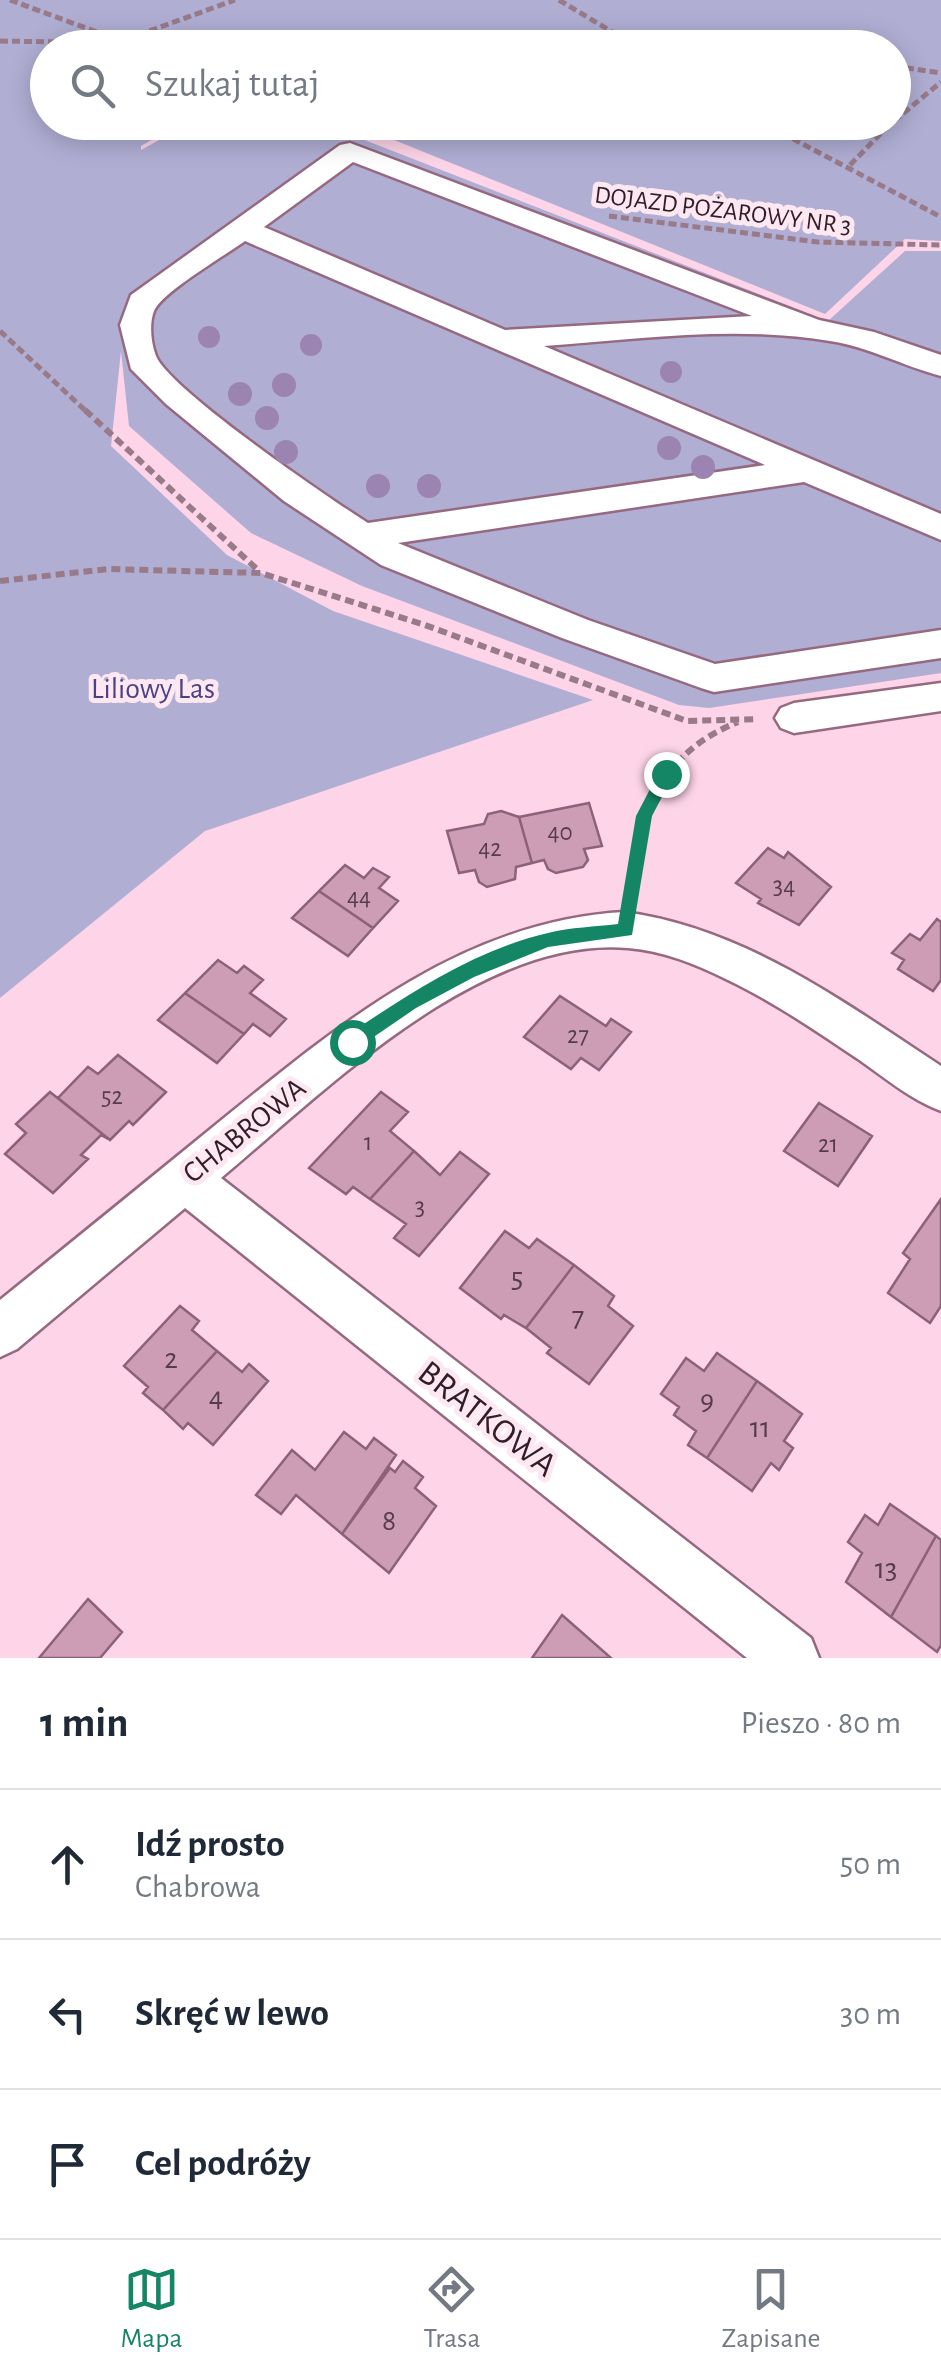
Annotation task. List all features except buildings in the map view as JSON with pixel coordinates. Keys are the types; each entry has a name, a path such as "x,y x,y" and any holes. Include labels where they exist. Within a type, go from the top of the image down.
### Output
{"street":[{"path":"941,366 877,342 814,329 350,151 142,302 134,325 142,362 177,397 296,493 393,556 576,629 714,678 941,644"},
{"path":"243,229 941,528"},
{"path":"500,340 675,328 814,329"},
{"path":"363,536 804,471"},
{"path":"794,718 941,697"},
{"name":"CHABROWA","path":"0,1332 352,1042 410,1002 468,972 547,940 626,930 703,948 753,973 941,1091"},
{"name":"BRATKOWA","path":"185,1178 791,1658"}],"path":[{"path":"10,0 90,30"},
{"path":"154,30 234,0"},
{"path":"559,0 609,30"},
{"path":"0,41 30,41"},
{"path":"911,69 941,73"},
{"path":"911,107 941,82"},
{"path":"797,140 941,217"},
{"path":"850,166 875,140"},
{"name":"DOJAZD POŻAROWY NR 3","path":"604,216 818,242 941,245"},
{"path":"0,331 260,572"},
{"path":"0,582 108,569 260,572 444,631 687,721 794,718"},
{"path":"626,930 644,816 666,774 702,738 735,722 794,718"}],"green space":[{"name":"Liliowy Las","path":"0,0 941,0 941,241 905,239 825,314 394,140 911,140 911,30 30,30 30,140 151,140 141,150 159,140 365,140 828,321 905,251 941,251 941,673 709,708 679,705 362,586 251,533 129,426 121,351 111,446 227,555 333,611 593,700 205,831 0,998"}],"route":[{"path":"352,1042 410,1002 468,972 547,940 626,930 644,816 666,774"}]}
